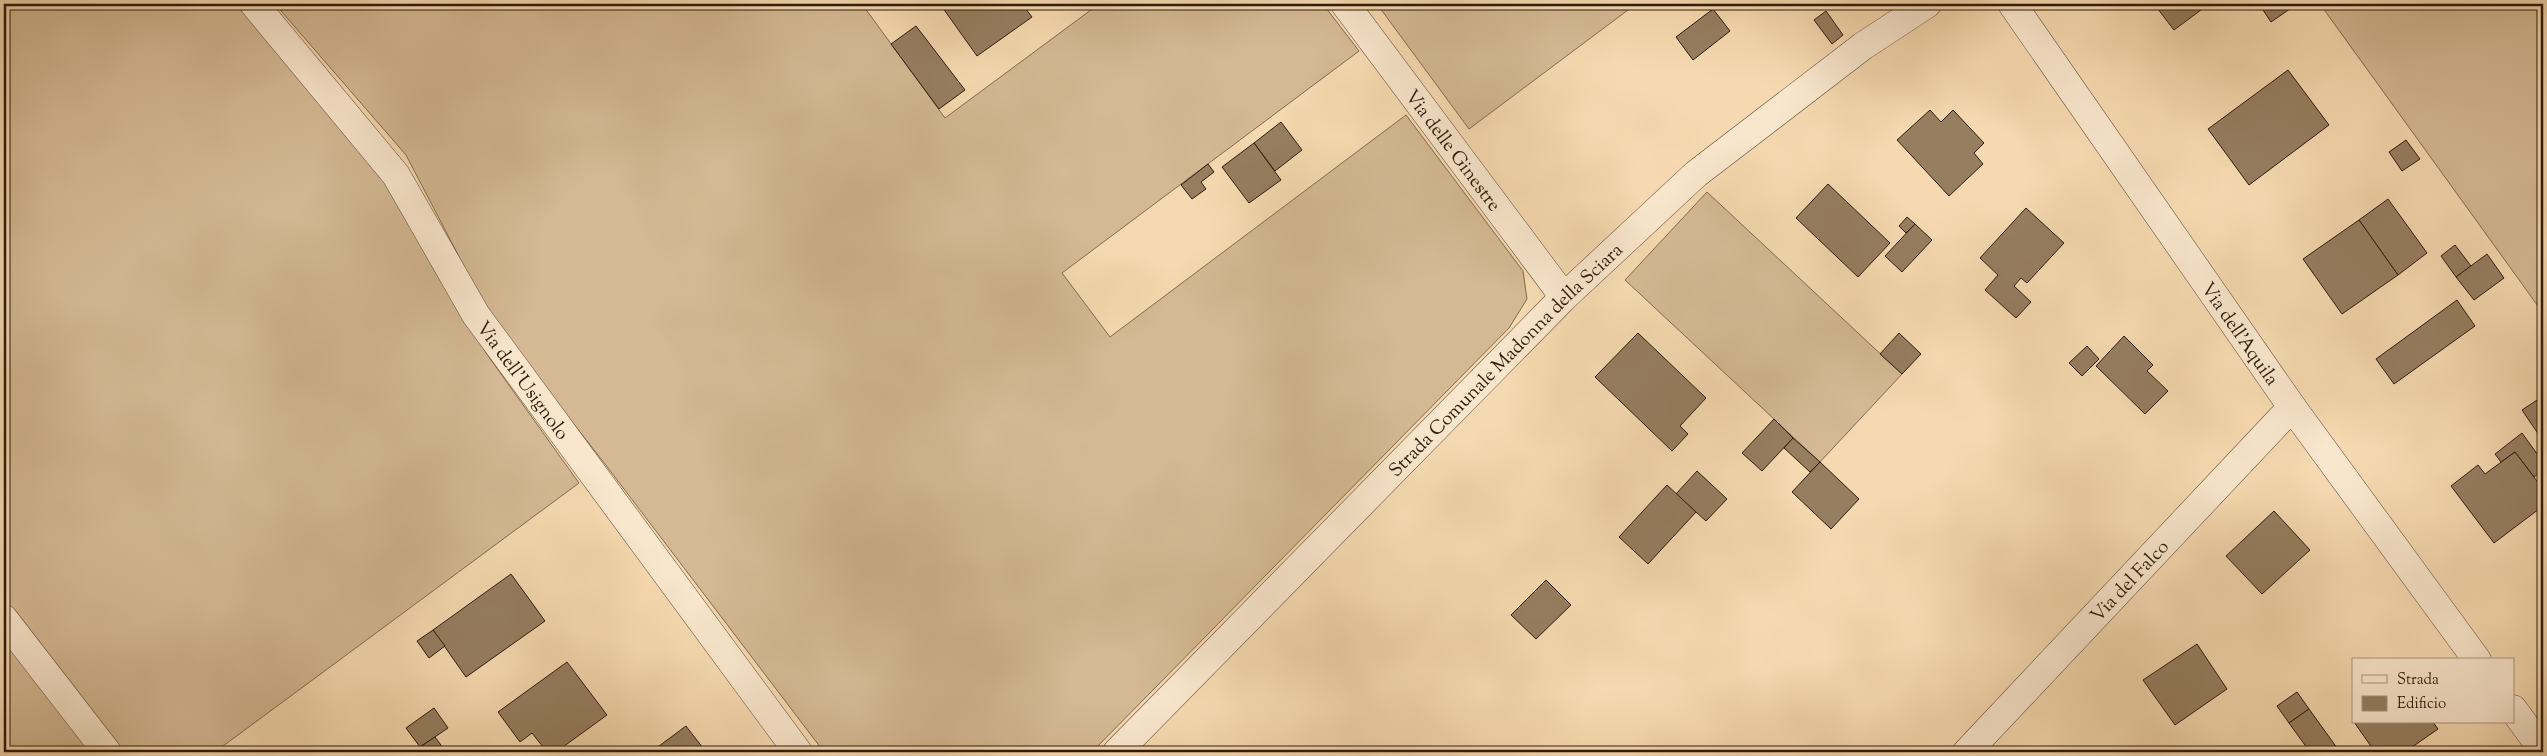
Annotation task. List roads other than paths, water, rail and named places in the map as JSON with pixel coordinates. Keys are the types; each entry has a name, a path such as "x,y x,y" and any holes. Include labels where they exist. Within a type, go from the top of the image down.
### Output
{"street":[{"name":"Via dell'Usignolo","path":"254,4 396,175 476,315 798,752"},
{"name":"Via delle Ginestre","path":"1344,4 1564,297"},
{"name":"Strada Comunale Madonna della Sciara","path":"1117,752 1564,297 1696,174 1864,46 1927,4"},
{"name":"Via dell'Aquila","path":"2012,4 2292,408 2476,658"},
{"name":"Via del Falco","path":"1967,752 2292,408"},
{"path":"4,619 107,752"},
{"path":"2514,710 2543,750"}]}
